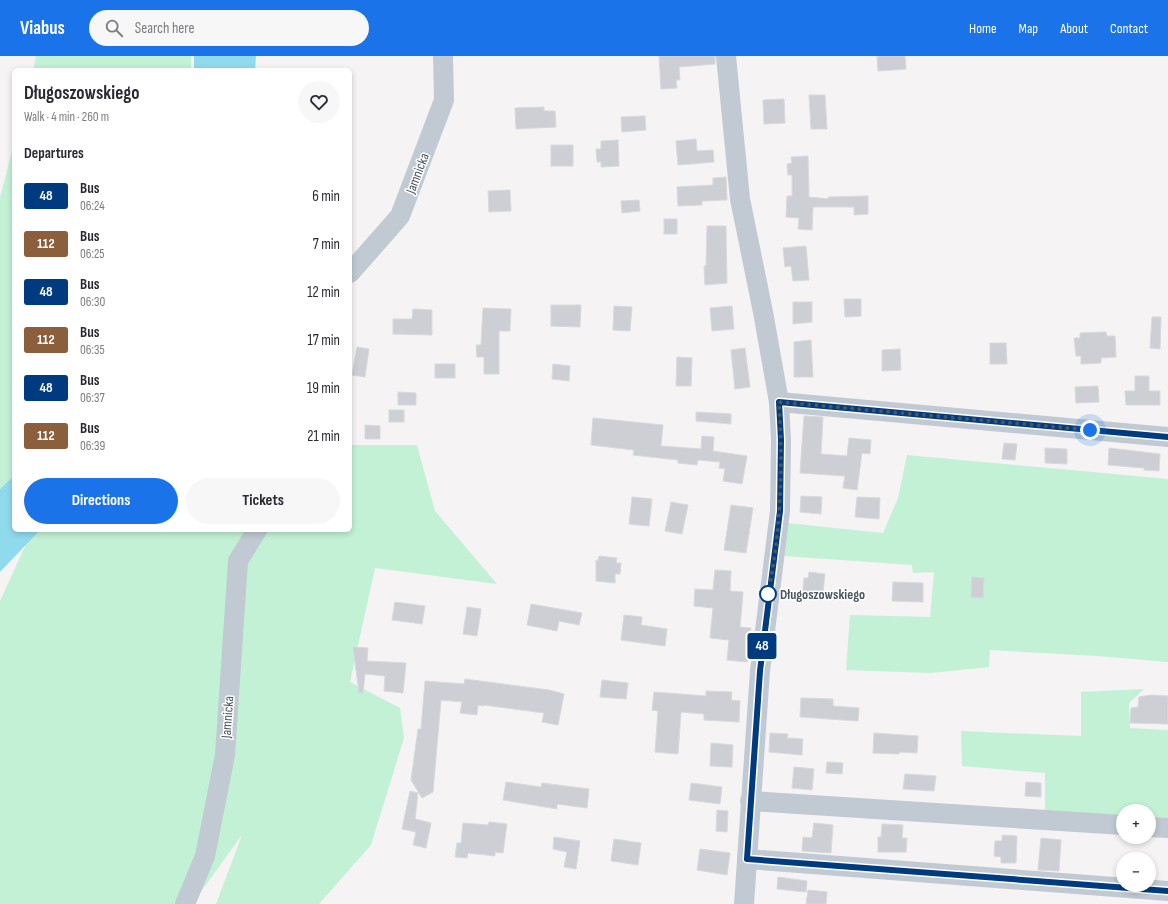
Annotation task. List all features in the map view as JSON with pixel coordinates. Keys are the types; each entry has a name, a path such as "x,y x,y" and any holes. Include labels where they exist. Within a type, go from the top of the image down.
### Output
{"street":[{"name":"Jamnicka","path":"352,271 400,216 444,100 443,56"},
{"path":"726,56 740,199 763,312 779,402 781,440 780,511 760,664 744,904"},
{"path":"779,402 1168,437"},
{"name":"Jamnicka","path":"185,904 205,856 225,755 238,561 256,532"},
{"path":"750,801 1116,825"},
{"path":"1156,827 1168,828"},
{"path":"747,859 1168,891"}],"green space":[{"path":"36,56 191,56 191,68 33,68"},
{"path":"12,151 12,478 0,489 0,198"},
{"path":"352,445 417,445 435,511 497,584 375,568 350,682 400,708 404,738 371,845 319,904 216,904 242,835 192,904 0,904 0,601 27,542 38,532 352,532"},
{"path":"907,455 1168,479 1168,662 1097,656 990,650 989,667 931,673 846,670 850,615 930,617 934,572 913,573 912,565 784,556 787,523 883,533 898,498"},
{"path":"1144,689 1129,703 1130,728 1168,730 1168,820 1156,819 1156,804 1116,804 1116,818 1045,813 1045,773 962,766 961,731 1081,736 1081,692"}],"water":[{"path":"194,56 256,56 255,68 194,68"},
{"path":"12,478 12,532 38,532 0,572 0,489"}],"building":[{"path":"659,56 715,56 715,64 679,67 680,80 676,80 677,88 661,89"},
{"path":"877,56 905,56 906,69 878,71"},
{"path":"809,95 825,95 827,129 811,129"},
{"path":"784,99 785,123 764,124 763,100"},
{"path":"544,107 544,111 555,111 556,127 516,129 515,108"},
{"path":"645,116 646,130 622,132 621,117"},
{"path":"696,139 697,151 713,150 714,162 678,165 676,141"},
{"path":"618,140 619,166 601,167 601,162 597,162 596,149 601,149 601,141"},
{"path":"551,145 573,145 573,166 551,166"},
{"path":"808,156 809,197 828,199 828,197 868,196 868,214 854,215 854,207 813,207 812,230 798,229 799,218 786,217 787,196 792,196 792,175 788,175 787,164 792,163 791,157"},
{"path":"726,177 727,200 702,201 702,205 678,206 677,187 713,185 713,178"},
{"path":"510,190 511,211 489,212 488,191"},
{"path":"639,200 640,211 622,213 621,201"},
{"path":"664,219 677,219 677,234 664,234"},
{"path":"707,226 726,226 727,283 705,285 704,266 706,266"},
{"path":"806,246 809,280 793,281 791,266 785,267 783,248"},
{"path":"844,299 861,299 861,316 845,317"},
{"path":"793,302 812,302 812,322 793,324"},
{"path":"551,305 581,305 580,327 551,326"},
{"path":"614,306 632,307 630,331 613,330"},
{"path":"732,306 734,329 712,331 710,308"},
{"path":"483,308 511,309 510,331 499,331 499,374 484,374 484,357 477,357 476,345 481,345"},
{"path":"413,309 432,310 432,335 393,334 393,319 412,319"},
{"path":"1152,317 1161,317 1160,349 1150,348"},
{"path":"1106,332 1107,336 1115,336 1116,357 1101,358 1101,363 1081,364 1081,356 1076,356 1074,338 1080,338 1080,333"},
{"path":"811,340 813,377 794,377 794,342"},
{"path":"990,343 1006,343 1007,364 990,364"},
{"path":"357,347 369,349 365,377 352,375"},
{"path":"745,348 750,387 735,389 731,350"},
{"path":"900,349 901,370 882,371 882,350"},
{"path":"677,357 692,358 691,386 676,386"},
{"path":"435,364 455,364 455,378 435,378"},
{"path":"553,364 570,366 569,381 552,379"},
{"path":"1135,376 1149,376 1149,391 1160,391 1160,405 1126,405 1125,391 1135,391"},
{"path":"1098,386 1099,402 1076,403 1075,387"},
{"path":"398,392 416,393 416,405 398,405"},
{"path":"389,410 404,410 404,422 389,422"},
{"path":"696,412 731,414 731,424 696,421"},
{"path":"804,416 823,417 821,454 847,456 849,438 871,440 870,454 862,453 857,490 843,488 845,476 800,473"},
{"path":"593,418 663,425 661,446 701,449 702,436 714,437 713,451 747,456 742,484 723,481 725,469 719,468 720,462 698,460 697,465 678,463 678,460 633,455 634,450 591,445"},
{"path":"365,425 380,426 380,439 365,439"},
{"path":"1004,443 1017,444 1015,460 1002,459"},
{"path":"1045,448 1067,449 1067,464 1045,463"},
{"path":"1109,448 1160,454 1159,471 1144,470 1144,468 1108,465"},
{"path":"801,496 822,497 821,514 800,512"},
{"path":"632,497 652,499 649,526 629,524"},
{"path":"857,497 880,498 879,519 855,517"},
{"path":"671,502 688,505 682,534 665,531"},
{"path":"731,505 753,508 746,553 724,550"},
{"path":"599,556 617,558 616,563 621,563 620,574 615,574 615,583 596,581 596,560 598,561"},
{"path":"715,570 731,571 730,591 743,592 740,627 751,628 747,662 727,660 729,640 710,638 713,608 694,606 695,589 713,590"},
{"path":"809,572 825,574 822,600 802,598 804,578 808,578"},
{"path":"972,577 984,578 983,598 971,597"},
{"path":"893,582 923,583 923,602 892,601"},
{"path":"395,602 425,606 422,624 392,620"},
{"path":"531,604 582,613 579,625 559,621 557,631 527,625"},
{"path":"467,607 481,609 477,636 463,634"},
{"path":"624,615 642,617 641,625 667,629 665,646 621,640"},
{"path":"353,647 368,648 367,661 406,663 403,693 384,691 385,676 365,674 363,693 359,693"},
{"path":"465,679 549,690 564,694 558,725 542,722 544,713 478,705 477,715 460,713 462,702 441,700 433,792 422,798 411,780 418,729 421,729 425,681 464,684"},
{"path":"602,680 628,683 626,699 600,697"},
{"path":"706,691 732,692 731,700 740,701 739,722 704,720 704,714 681,712 678,754 655,752 658,711 652,710 654,692 706,696"},
{"path":"1151,695 1168,696 1168,724 1130,723 1131,708 1138,707 1139,697"},
{"path":"801,698 833,699 833,706 859,708 858,721 800,717"},
{"path":"770,733 788,734 787,738 803,739 802,755 769,752"},
{"path":"874,733 918,736 917,753 873,753"},
{"path":"711,743 733,745 732,767 710,766"},
{"path":"827,762 843,763 842,774 826,773"},
{"path":"794,767 814,769 812,790 792,788"},
{"path":"905,774 936,776 934,791 903,789"},
{"path":"506,782 541,787 542,783 589,789 587,808 557,804 557,809 503,800"},
{"path":"1026,782 1041,783 1041,797 1025,796"},
{"path":"691,783 722,787 720,804 689,800"},
{"path":"410,791 418,793 415,819 431,823 426,848 413,845 416,832 402,829"},
{"path":"717,810 728,811 727,832 716,831"},
{"path":"489,822 507,824 503,853 495,852 495,856 468,853 467,858 455,857 457,843 461,843 463,823 488,825"},
{"path":"814,823 833,825 831,853 802,851 803,837 812,838"},
{"path":"882,824 903,825 902,838 907,838 906,852 878,852 878,837 881,837"},
{"path":"1002,835 1017,836 1016,863 1001,863 1001,857 994,856 995,841 1002,841"},
{"path":"554,837 580,841 576,869 564,867 567,852 553,849"},
{"path":"1041,838 1061,840 1059,871 1038,870"},
{"path":"614,839 641,843 638,865 611,861"},
{"path":"700,849 730,853 727,875 697,870"},
{"path":"778,877 807,881 806,892 777,889"},
{"path":"808,890 827,892 826,904 806,904"}],"bus line":[{"name":"48","path":"1168,437 779,402 781,440 780,511 765,617 747,859 1168,891"}],"place":[{"name":"Długoszowskiego","path":"768,594"}],"route":[{"path":"768,594 780,511 781,440 779,402 1090,430"}]}
